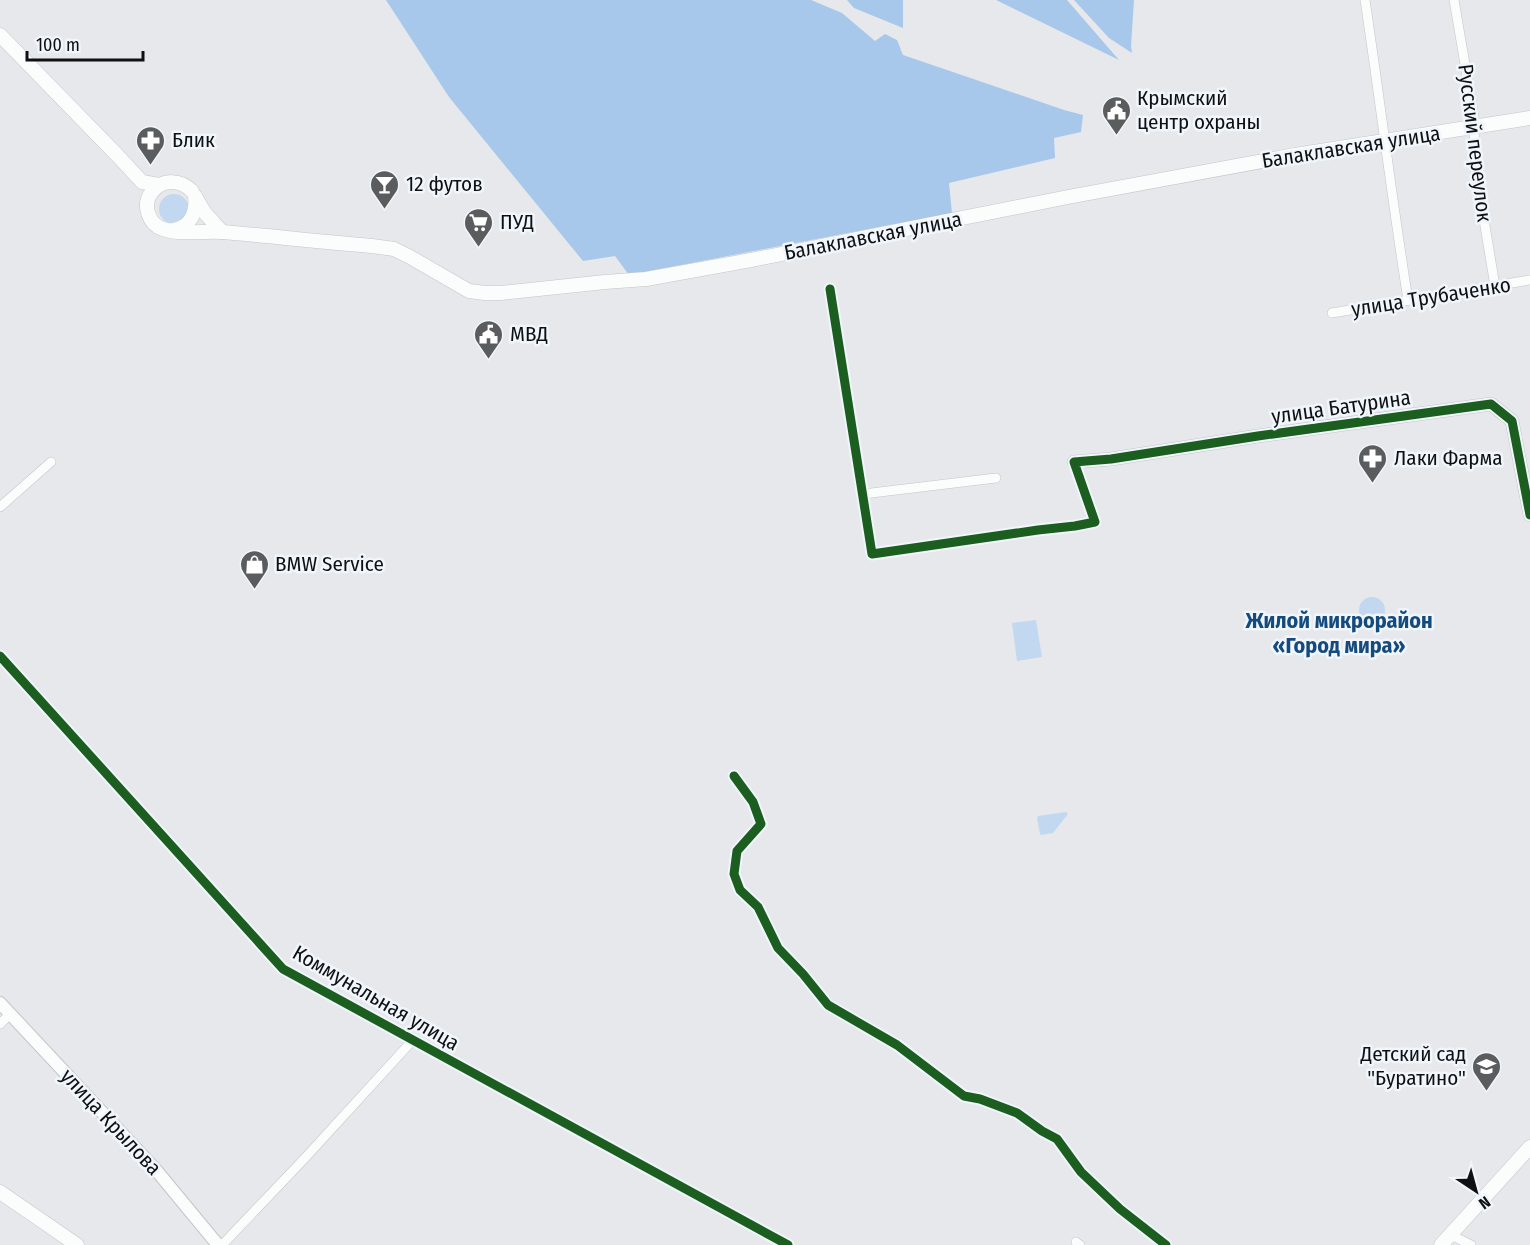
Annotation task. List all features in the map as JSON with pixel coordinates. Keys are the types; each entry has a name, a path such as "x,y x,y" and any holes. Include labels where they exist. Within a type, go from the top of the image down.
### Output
{"main road":[{"path":"0,35 142,182 149,197"},
{"name":"Балаклавская улица","path":"170,231 222,232 394,249 468,291 501,293 646,279 1295,155 1530,118"},
{"path":"142,182 159,185"},
{"path":"193,194 196,204 195,212 186,225 178,229 170,231 158,227 147,212 149,197 154,189 168,182 178,183 188,187 193,194 205,213 222,232"},
{"path":"1445,1240 1530,1147"},
{"path":"0,1192 77,1245"}],"street":[{"path":"1365,0 1408,300"},
{"name":"Русский переулок","path":"1454,0 1475,127 1475,166 1495,286"},
{"name":"улица Трубаченко","path":"1332,313 1530,280"},
{"path":"830,289 872,554 1095,522 1074,462"},
{"name":"улица Батурина","path":"1074,462 1111,459 1491,404 1512,421 1530,515"},
{"path":"0,507 51,462"},
{"path":"863,494 996,478"},
{"name":"Коммунальная улица","path":"0,656 283,969 788,1245"},
{"path":"734,776 753,802 761,824 737,851 734,874 740,890 758,907 778,948 828,1005 897,1045 964,1096 980,1098 1017,1113 1056,1139 1089,1180 1120,1209 1166,1245"},
{"name":"улица Крылова","path":"0,1003 156,1170 218,1245"},
{"path":"0,1024 10,1014"},
{"path":"222,1245 412,1041"},
{"path":"1445,1240 1471,1245"}],"shaded area":[{"path":"386,0 811,0 842,13 875,41 885,34 897,40 903,55 1083,115 1081,132 1054,138 1055,158 949,183 952,213 629,275 615,256 583,261 449,97"},
{"path":"847,0 903,0 903,28 854,8"},
{"path":"996,0 1067,0 1119,60"},
{"path":"1074,0 1134,0 1132,53 1109,38"},
{"path":"174,194 185,198 189,209 185,220 174,224 163,220 159,209 163,198"},
{"path":"1372,597 1381,601 1385,610 1381,619 1372,623 1363,619 1359,610 1363,601"},
{"path":"1036,620 1042,657 1017,661 1012,623"},
{"path":"1066,812 1068,814 1053,833 1040,834 1038,816"}],"cycle path":[{"path":"830,289 872,554 1095,522 1074,462 1111,459 1491,404 1512,421 1530,515"},
{"path":"0,656 283,969 788,1245"},
{"path":"734,776 753,802 761,824 737,851 734,874 740,890 758,907 778,948 828,1005 897,1045 964,1096 980,1099 1017,1113 1057,1139 1081,1172 1120,1209 1166,1245"}],"place":[{"name":"Крымский центр охраны","path":"1116,136"},
{"name":"Блик","path":"151,166"},
{"name":"12 футов","path":"385,210"},
{"name":"ПУД","path":"479,248"},
{"name":"МВД","path":"489,360"},
{"name":"Лаки Фарма","path":"1373,484"},
{"name":"BMW Service","path":"254,590"},
{"name":"Детский сад \"Буратино\"","path":"1487,1092"}],"district":[{"name":"Жилой микрорайон «Город мира»","path":"1339,632"}]}
